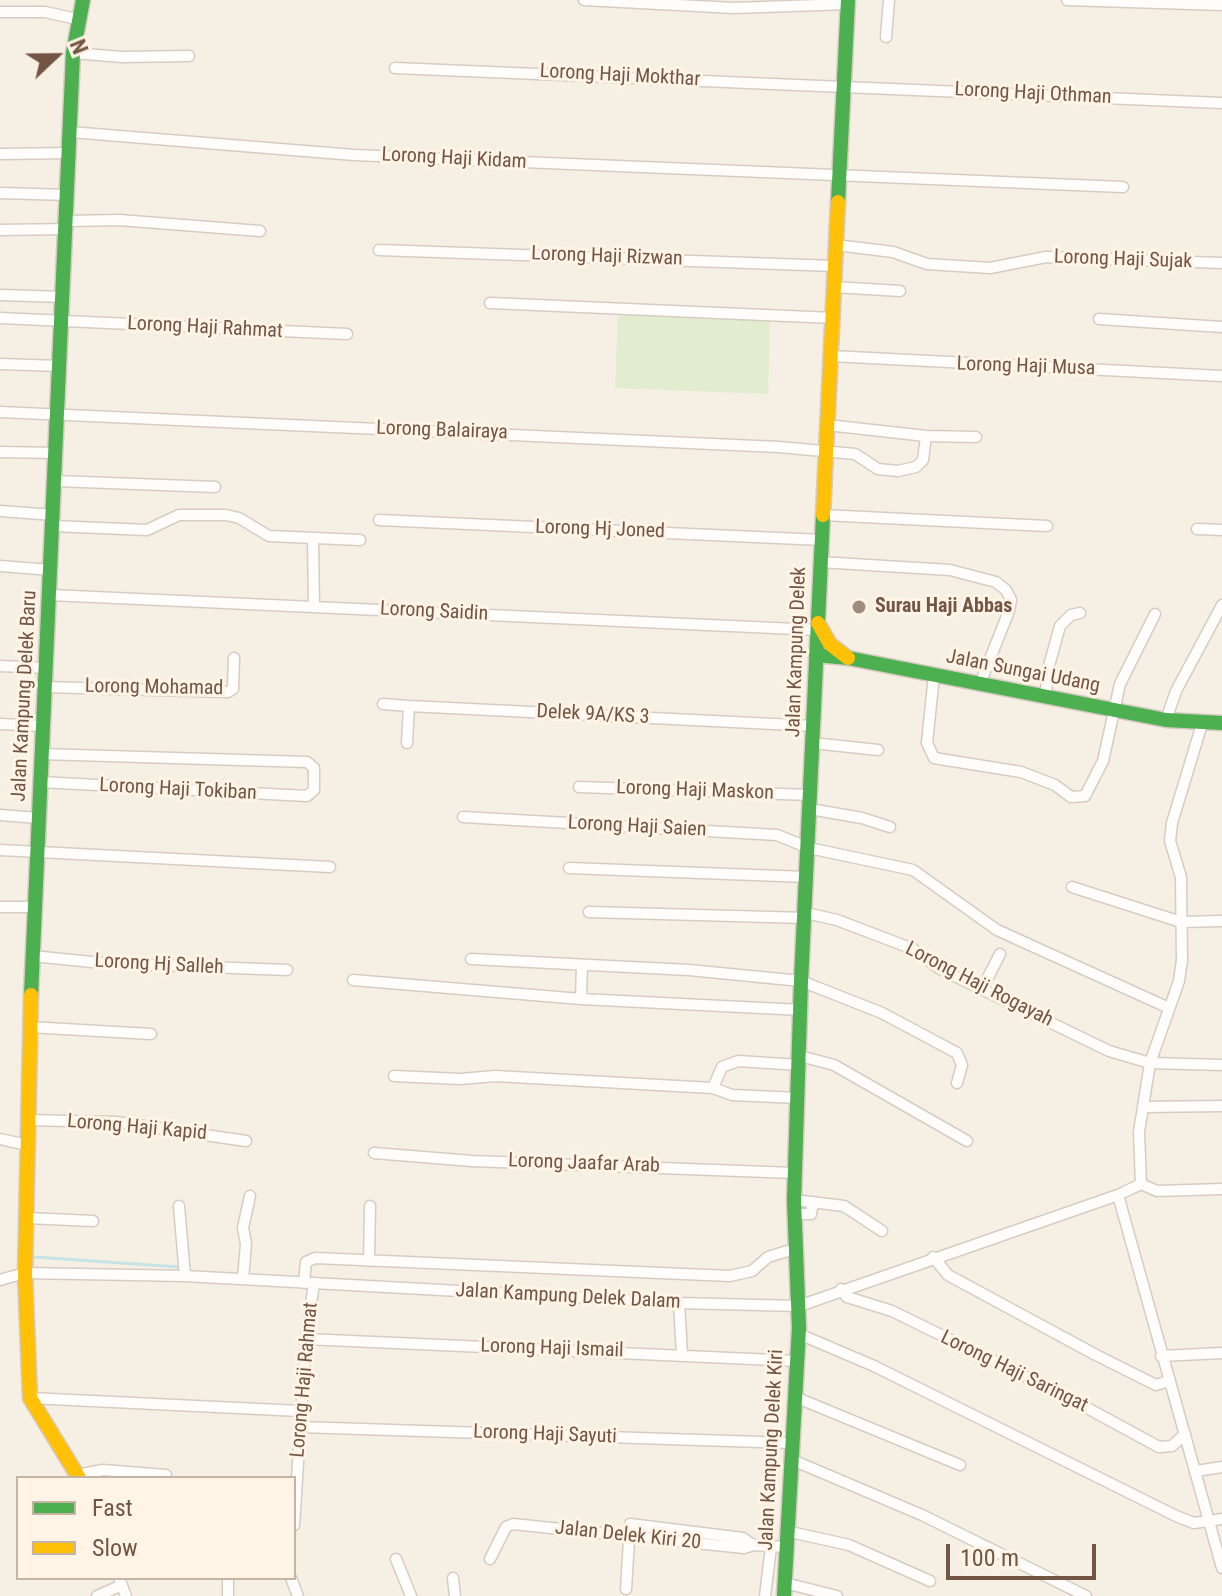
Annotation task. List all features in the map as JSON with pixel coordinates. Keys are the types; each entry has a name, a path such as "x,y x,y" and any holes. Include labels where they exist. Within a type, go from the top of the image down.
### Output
{"street":[{"name":"Jalan Kampung Delek Baru","path":"77,1476 30,1398 25,1273 33,907 68,225 73,53 83,0"},
{"path":"584,0 734,8 848,2"},
{"path":"886,37 889,0"},
{"path":"1067,0 1222,5"},
{"name":"Jalan Kampung Delek","path":"799,1306 794,1249 794,1173 801,981 848,2"},
{"path":"0,12 45,12 77,19"},
{"path":"73,53 189,56"},
{"name":"Lorong Haji Mokthar","path":"395,68 844,85"},
{"name":"Lorong Haji Othman","path":"844,85 1222,103"},
{"name":"Lorong Haji Kidam","path":"70,132 301,152 1123,187"},
{"path":"0,154 69,153"},
{"path":"0,193 68,195"},
{"path":"0,230 119,220 260,231"},
{"name":"Lorong Haji Sujak","path":"836,245 893,252 927,264 990,268 1046,257 1222,263"},
{"name":"Lorong Haji Rizwan","path":"379,250 835,266"},
{"path":"834,287 900,291"},
{"path":"0,295 64,297"},
{"path":"490,303 833,318"},
{"name":"Lorong Haji Rahmat","path":"0,318 347,334"},
{"path":"1099,319 1222,327"},
{"name":"Lorong Haji Musa","path":"831,356 1222,376"},
{"path":"0,364 60,366"},
{"name":"Lorong Balairaya","path":"0,412 491,432 826,451 855,454 878,469 898,471 916,467 923,460 926,436"},
{"path":"827,425 926,436 976,437"},
{"path":"0,452 56,453"},
{"path":"56,481 215,487"},
{"path":"0,511 147,530 179,515 226,515 239,518 269,536 360,540"},
{"path":"823,515 1047,526"},
{"name":"Lorong Hj Joned","path":"379,520 822,540"},
{"path":"1197,529 1222,530"},
{"path":"313,540 314,607"},
{"path":"820,562 950,570 996,582 1006,590 1011,600 980,684"},
{"path":"0,566 51,570"},
{"name":"Lorong Saidin","path":"50,595 818,627"},
{"path":"1166,720 1176,691 1222,605"},
{"path":"1046,697 1047,673 1060,626 1071,615 1080,613"},
{"path":"934,675 927,743 934,758 1021,772 1055,785 1071,797 1085,796 1103,761 1120,684 1155,614"},
{"path":"818,627 830,644 848,658"},
{"name":"Jalan Sungai Udang","path":"816,655 848,658 1166,720 1222,723"},
{"name":"Lorong Mohamad","path":"44,687 228,692 233,689 234,658"},
{"path":"0,666 46,668"},
{"name":"Delek 9A/KS 3","path":"383,704 814,726"},
{"path":"407,743 409,706"},
{"path":"0,724 42,726"},
{"path":"1202,724 1170,841 1181,877 1182,960 1150,1063 1138,1151 1141,1184 1157,1191 1222,1189"},
{"path":"813,743 878,750"},
{"name":"Lorong Haji Tokiban","path":"40,782 307,796 314,790 314,768 307,762 41,754"},
{"name":"Lorong Haji Maskon","path":"579,787 811,802 890,827"},
{"path":"0,815 38,818"},
{"name":"Lorong Haji Saien","path":"463,817 784,836 809,848 913,870 997,930 1169,1008"},
{"path":"0,850 330,867"},
{"path":"569,868 807,877"},
{"path":"1072,887 1181,922 1222,921"},
{"path":"0,907 33,907"},
{"name":"Lorong Haji Rogayah","path":"589,912 806,915 837,920 913,949 940,969 1109,1051 1150,1063 1222,1065"},
{"path":"982,989 1000,954"},
{"name":"Lorong Hj Salleh","path":"32,956 102,963 287,970"},
{"path":"471,959 689,970 801,981 882,1013 957,1053 962,1065 957,1083"},
{"path":"581,999 582,966"},
{"path":"353,980 581,999 802,1010"},
{"path":"29,1027 151,1034"},
{"path":"713,1088 722,1067 738,1061 799,1061 834,1065 967,1141"},
{"path":"394,1076 461,1079 495,1076 713,1088 732,1095 798,1098"},
{"path":"1144,1107 1222,1106"},
{"name":"Lorong Haji Kapid","path":"26,1120 116,1122 246,1141"},
{"path":"0,1139 27,1145"},
{"name":"Lorong Jaafar Arab","path":"374,1153 472,1161 794,1173"},
{"name":"Jalan Kampung Delek Dalam","path":"0,1280 25,1273 185,1271 243,1279 307,1278 679,1303 799,1306 1118,1195 1141,1184"},
{"path":"1118,1195 1221,1564"},
{"path":"243,1279 246,1244 243,1228 250,1196"},
{"path":"794,1207 813,1202 844,1206 882,1231"},
{"path":"179,1206 185,1271"},
{"path":"369,1261 370,1206"},
{"path":"27,1218 93,1221"},
{"path":"307,1278 309,1259 730,1276 752,1271 768,1257 794,1249"},
{"path":"933,1257 948,1275 1096,1355 1156,1385 1169,1381"},
{"name":"Lorong Haji Rahmat","path":"296,1492 307,1278"},
{"name":"Lorong Haji Saringat","path":"841,1289 847,1297 892,1311 1065,1396 1159,1447 1172,1446 1185,1434"},
{"path":"679,1303 682,1354"},
{"name":"Jalan Kampung Delek Kiri","path":"785,1589 778,1547 786,1531 799,1306"},
{"path":"799,1334 816,1338 1176,1516 1194,1523 1222,1519"},
{"name":"Lorong Haji Ismail","path":"306,1339 797,1361"},
{"path":"1161,1356 1222,1353"},
{"path":"795,1397 960,1465"},
{"path":"30,1398 300,1411"},
{"name":"Lorong Haji Sayuti","path":"300,1427 791,1443"},
{"path":"790,1459 922,1515 1086,1596"},
{"path":"1196,1471 1222,1467"},
{"path":"82,1476 103,1470 166,1475"},
{"name":"Jalan Delek Kiri 20","path":"490,1559 506,1527 513,1524 744,1548 753,1545 778,1547"},
{"name":"Jalan Delek Kiri 20","path":"630,1537 630,1524 743,1538 753,1545"},
{"path":"786,1531 849,1545 930,1581"},
{"path":"626,1589 630,1537"},
{"path":"765,1596 778,1547"},
{"path":"396,1559 411,1596"},
{"path":"453,1578 455,1596"},
{"path":"97,1596 122,1586"},
{"path":"785,1589 837,1596"}],"green space":[{"path":"618,313 770,319 768,394 615,388"}],"waterway":[{"path":"35,1257 179,1267"}],"traffic: fast":[{"path":"31,995 73,53 83,0"},
{"path":"838,202 848,0"},
{"path":"784,1596 799,1328 794,1200 823,515"},
{"path":"816,655 848,658 1166,720 1222,723"}],"traffic: slow":[{"path":"823,515 838,202"},
{"path":"818,623 830,644 848,658"},
{"path":"31,995 25,1273 30,1398 78,1476"}],"place":[{"name":"Surau Haji Abbas","path":"859,607"}]}
